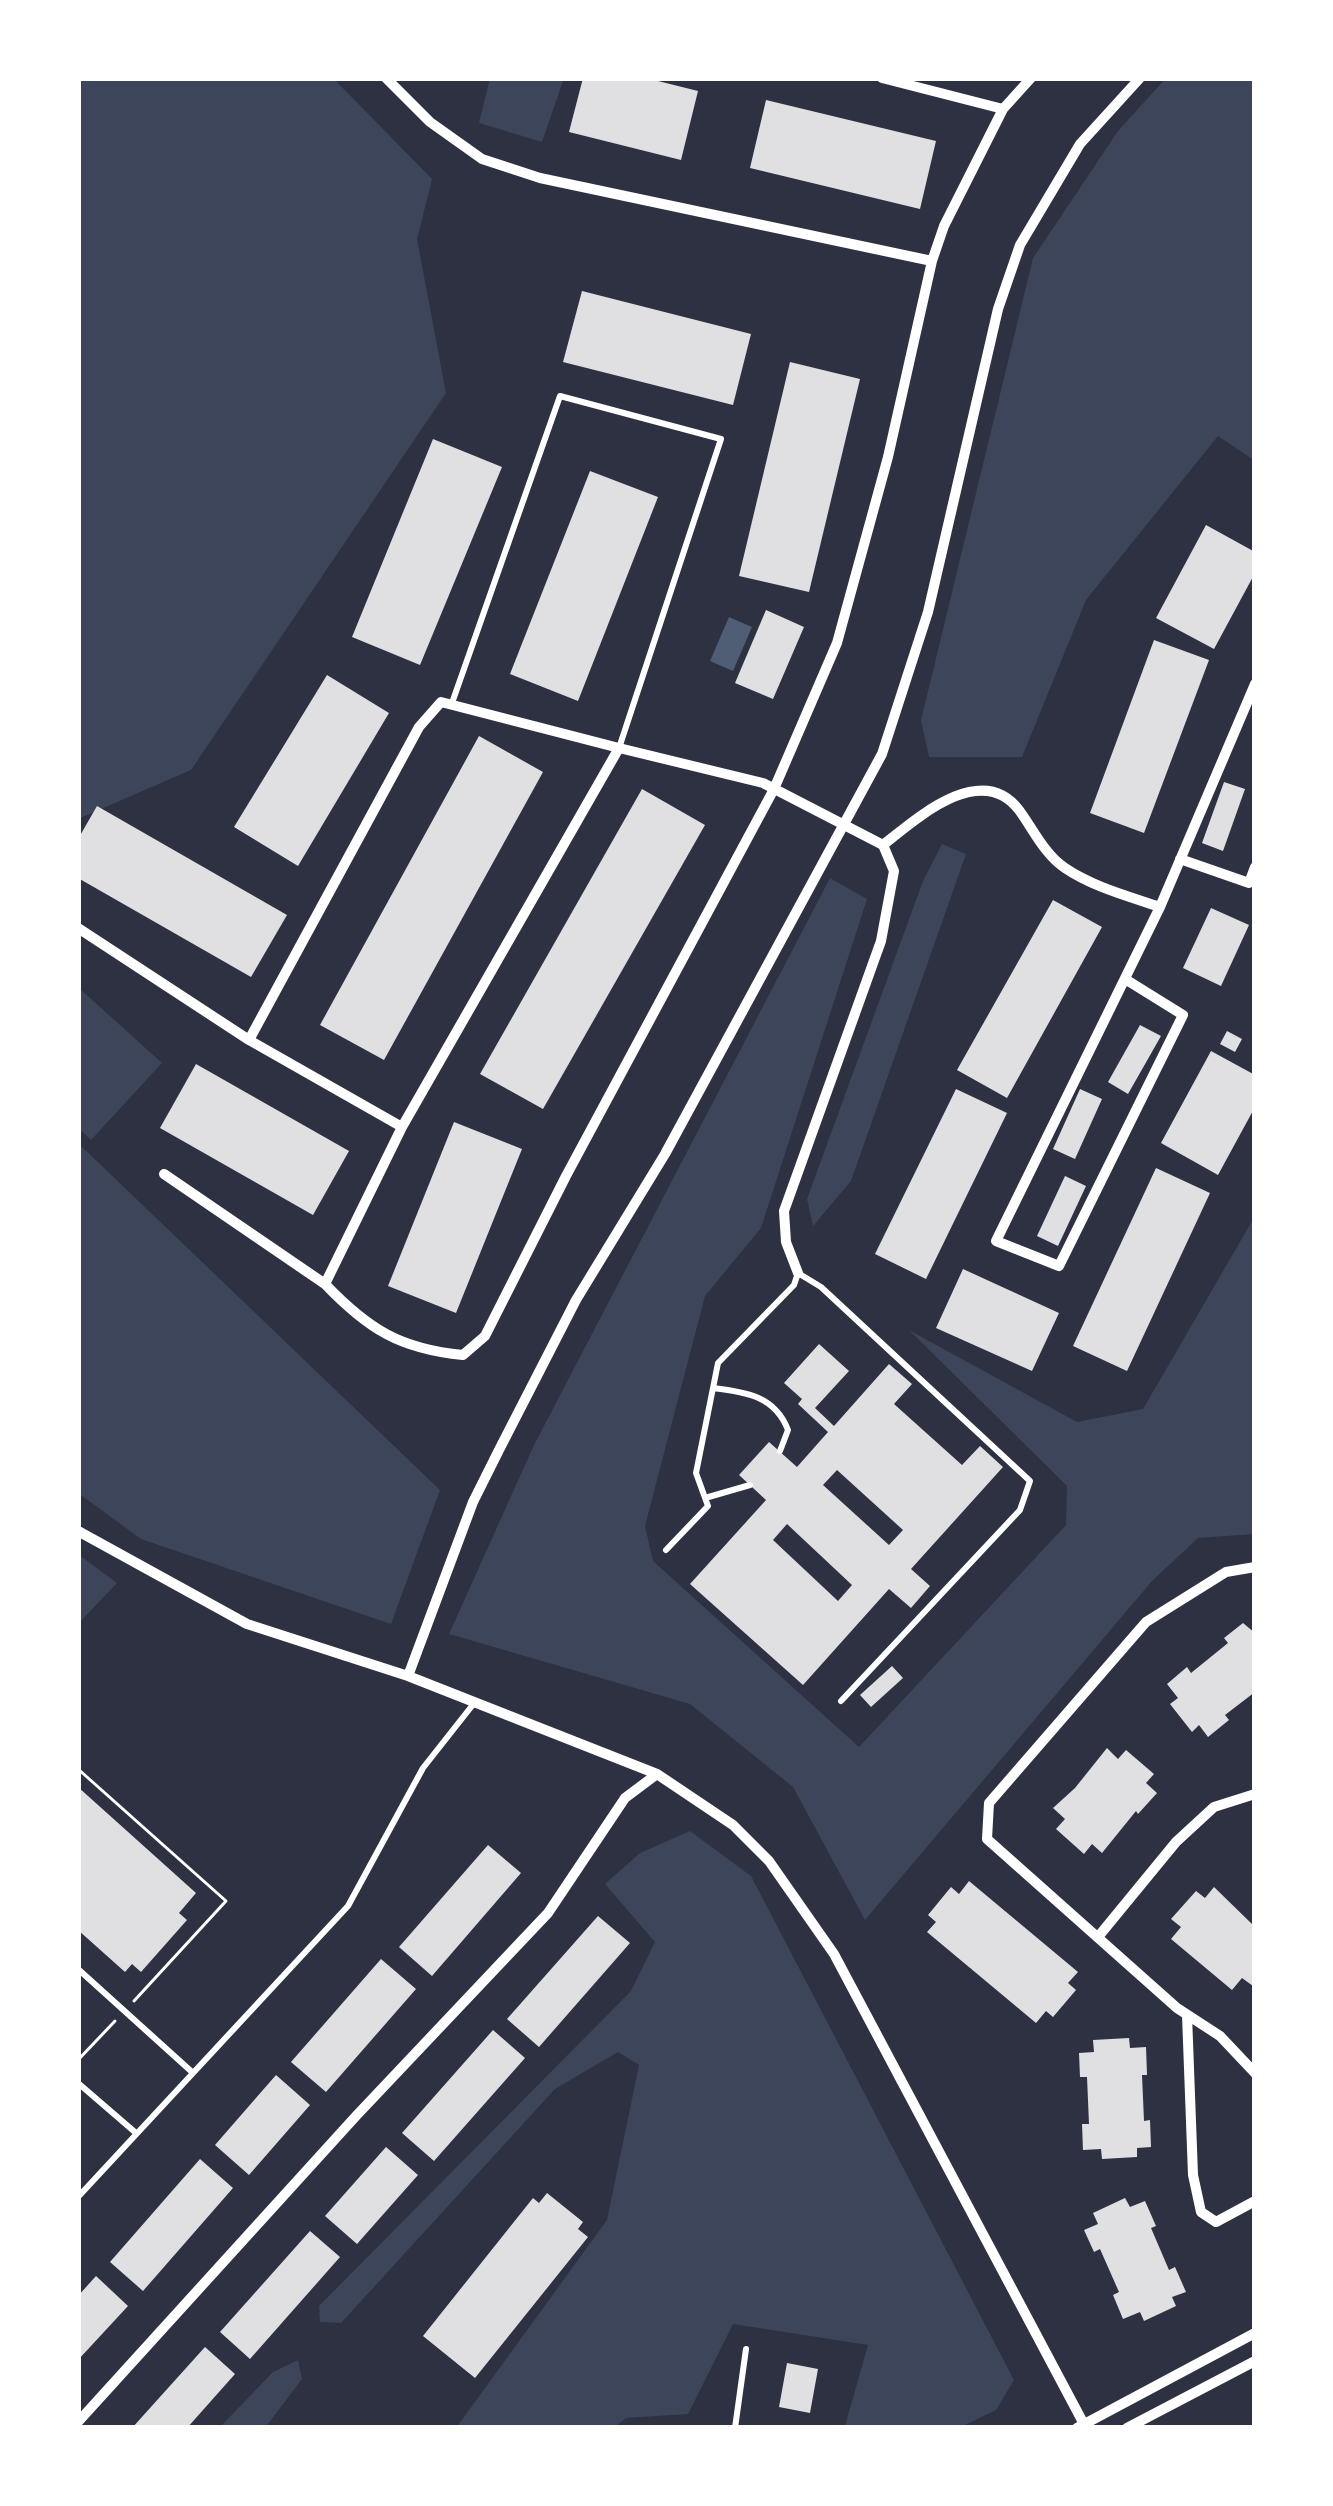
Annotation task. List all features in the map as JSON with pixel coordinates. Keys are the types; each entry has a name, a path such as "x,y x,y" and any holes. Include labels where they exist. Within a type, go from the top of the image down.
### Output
{"street":[{"path":"386,78 430,122 482,159 561,182 932,261"},
{"path":"882,78 1003,109"},
{"path":"408,1676 473,1502 576,1300 664,1154 882,754 928,613 998,309 1020,244 1080,144 1140,78"},
{"path":"164,1174 325,1284 358,1319 387,1337 430,1352 463,1355 485,1336 774,789 838,643 888,457 932,261 944,226 1003,109 1028,79"},
{"path":"1125,979 1183,1016 1059,1266 996,1240 1160,908 1255,684"},
{"path":"249,1040 419,727 441,702 774,789 883,845 895,871 881,941 784,1211 786,1242 798,1274"},
{"path":"325,1284 402,1127 619,748"},
{"path":"883,845 933,806 971,791 993,792 1015,805 1062,867 1160,908"},
{"path":"1180,860 1250,884 1255,867"},
{"path":"78,928 249,1040 402,1127"},
{"path":"78,1531 247,1624 408,1676 657,1774 733,1826 769,1861 805,1909 893,2061 1082,2427 1255,2333"},
{"path":"1255,1568 1226,1573 1146,1622 989,1803 988,1839 1187,2015 1220,2036 1255,2073"},
{"path":"78,2422 548,1913 625,1798 657,1774"},
{"path":"1098,1937 1176,1842 1214,1807 1255,1795"},
{"path":"1187,2015 1193,2175 1201,2212 1216,2222 1255,2201"},
{"path":"1127,2428 1255,2361"}],"lane":[{"path":"452,705 560,396 722,439 619,748"},
{"path":"666,1550 708,1506 696,1473 718,1363 794,1285 798,1274 821,1287 1030,1481 1021,1510 841,1701"},
{"path":"713,1388 747,1393 772,1404 788,1430 780,1451"},
{"path":"705,1498 750,1485"},
{"path":"78,2197 348,1906 423,1768 475,1702"},
{"path":"78,1969 192,2072"},
{"path":"79,2086 136,2133"},
{"path":"735,2428 746,2349"}],"path":[{"path":"78,1769 226,1901 78,2060"}],"shaded area":[{"path":"78,78 333,78 432,179 417,239 446,393 191,770 78,819"},
{"path":"490,78 564,78 542,142 479,123"},
{"path":"1166,78 1255,78 1255,461 1218,436 1086,600 1022,757 929,757 921,720 1033,258 1118,131"},
{"path":"729,617 752,627 733,671 710,661"},
{"path":"942,844 966,854 851,1181 813,1226 807,1199 923,881"},
{"path":"830,878 867,899 761,1228 705,1296 645,1526 653,1561 859,1747 1066,1525 1067,1486 909,1330 1077,1422 1143,1409 1255,1216 1255,1534 1198,1538 1152,1581 865,1920 793,1787 690,1704 449,1634 534,1445"},
{"path":"79,988 162,1063 91,1140 78,1128"},
{"path":"78,1143 440,1490 391,1624 141,1539 78,1493"},
{"path":"78,1554 117,1583 78,1624"},
{"path":"690,1831 751,1876 1014,2380 996,2410 959,2428 848,2428 868,2345 733,2324 688,2414 626,2418 614,2428 456,2428 607,2220 639,2065 618,2052 555,2089 341,2323 320,2322 319,2306 631,1991 655,1942 605,1884 640,1853"},
{"path":"298,2360 302,2379 265,2428 219,2428 273,2372"}],"building":[{"path":"583,78 646,78 698,91 681,160 569,132"},
{"path":"766,100 936,141 920,209 750,168"},
{"path":"582,291 751,334 733,405 563,362"},
{"path":"790,362 860,379 809,592 739,576"},
{"path":"433,439 502,467 420,665 352,637"},
{"path":"590,471 658,497 578,701 510,674"},
{"path":"1206,525 1255,552 1255,573 1214,649 1156,618"},
{"path":"766,610 804,627 773,699 735,683"},
{"path":"1154,640 1209,660 1144,833 1090,813"},
{"path":"327,675 389,713 298,866 234,827"},
{"path":"479,736 543,772 384,1060 320,1025"},
{"path":"1224,782 1245,789 1223,851 1202,843"},
{"path":"642,789 705,825 543,1109 480,1074"},
{"path":"97,806 287,915 251,977 78,878 78,839"},
{"path":"1053,900 1102,927 1007,1098 957,1070"},
{"path":"1211,908 1249,925 1221,986 1183,968"},
{"path":"1140,1025 1161,1036 1128,1094 1108,1082"},
{"path":"1227,1031 1242,1039 1235,1052 1220,1044"},
{"path":"1211,1051 1255,1075 1255,1107 1218,1175 1161,1143"},
{"path":"196,1064 349,1151 313,1215 160,1128"},
{"path":"956,1089 1007,1113 926,1279 875,1254"},
{"path":"1080,1089 1102,1099 1075,1159 1053,1149"},
{"path":"454,1122 522,1149 456,1313 388,1286"},
{"path":"1156,1168 1210,1193 1127,1371 1073,1346"},
{"path":"1065,1176 1086,1186 1058,1246 1037,1236"},
{"path":"963,1269 1059,1313 1032,1371 936,1328"},
{"path":"819,1344 849,1371 815,1408 834,1426 889,1364 912,1384 894,1404 962,1465 980,1446 1003,1467 911,1569 930,1586 911,1608 889,1589 803,1685 690,1584 766,1500 739,1475 769,1442 797,1467 828,1432 798,1404 802,1399 784,1383","holes":["837,1470 903,1530 889,1545 823,1485","787,1524 852,1585 838,1601 773,1540"]},
{"path":"1243,1623 1255,1633 1255,1692 1225,1715 1229,1720 1208,1737 1199,1725 1192,1732 1170,1704 1178,1698 1167,1684 1187,1667 1191,1673 1228,1643 1224,1638"},
{"path":"892,1666 903,1678 871,1707 860,1695"},
{"path":"1107,1748 1118,1759 1126,1750 1154,1774 1146,1783 1157,1793 1102,1853 1092,1844 1084,1854 1056,1829 1065,1819 1053,1808"},
{"path":"78,1787 196,1893 179,1913 187,1920 141,1972 132,1964 125,1972 78,1930"},
{"path":"488,1845 521,1873 432,1976 399,1947"},
{"path":"969,1881 1078,1972 1068,1983 1076,1990 1053,2017 1046,2011 1036,2023 927,1932 936,1922 928,1915 951,1887 959,1894"},
{"path":"1214,1887 1252,1924 1255,1920 1253,1986 1242,1978 1232,1990 1171,1939 1181,1927 1171,1919 1196,1891 1205,1898"},
{"path":"598,1916 630,1943 539,2047 507,2019"},
{"path":"381,1959 416,1989 326,2092 291,2062"},
{"path":"493,2030 525,2058 434,2161 402,2133"},
{"path":"1129,2038 1130,2048 1146,2047 1144,2121 1150,2120 1151,2147 1137,2148 1137,2157 1102,2159 1101,2149 1083,2150 1082,2124 1089,2124 1087,2077 1080,2077 1079,2053 1094,2052 1093,2040"},
{"path":"276,2075 310,2105 249,2175 215,2145"},
{"path":"386,2147 418,2175 357,2244 325,2216"},
{"path":"200,2159 233,2188 143,2291 110,2262"},
{"path":"547,2193 583,2222 578,2229 588,2237 475,2378 423,2336 533,2198 539,2203"},
{"path":"1125,2198 1130,2207 1145,2201 1169,2270 1175,2267 1186,2292 1172,2297 1176,2306 1144,2321 1140,2312 1123,2319 1113,2295 1119,2292 1100,2249 1094,2252 1084,2230 1098,2224 1093,2213"},
{"path":"310,2231 340,2257 250,2359 220,2332"},
{"path":"96,2276 128,2306 78,2360 78,2296"},
{"path":"205,2347 235,2374 187,2428 132,2428"},
{"path":"787,2363 818,2369 810,2413 779,2407"}]}
